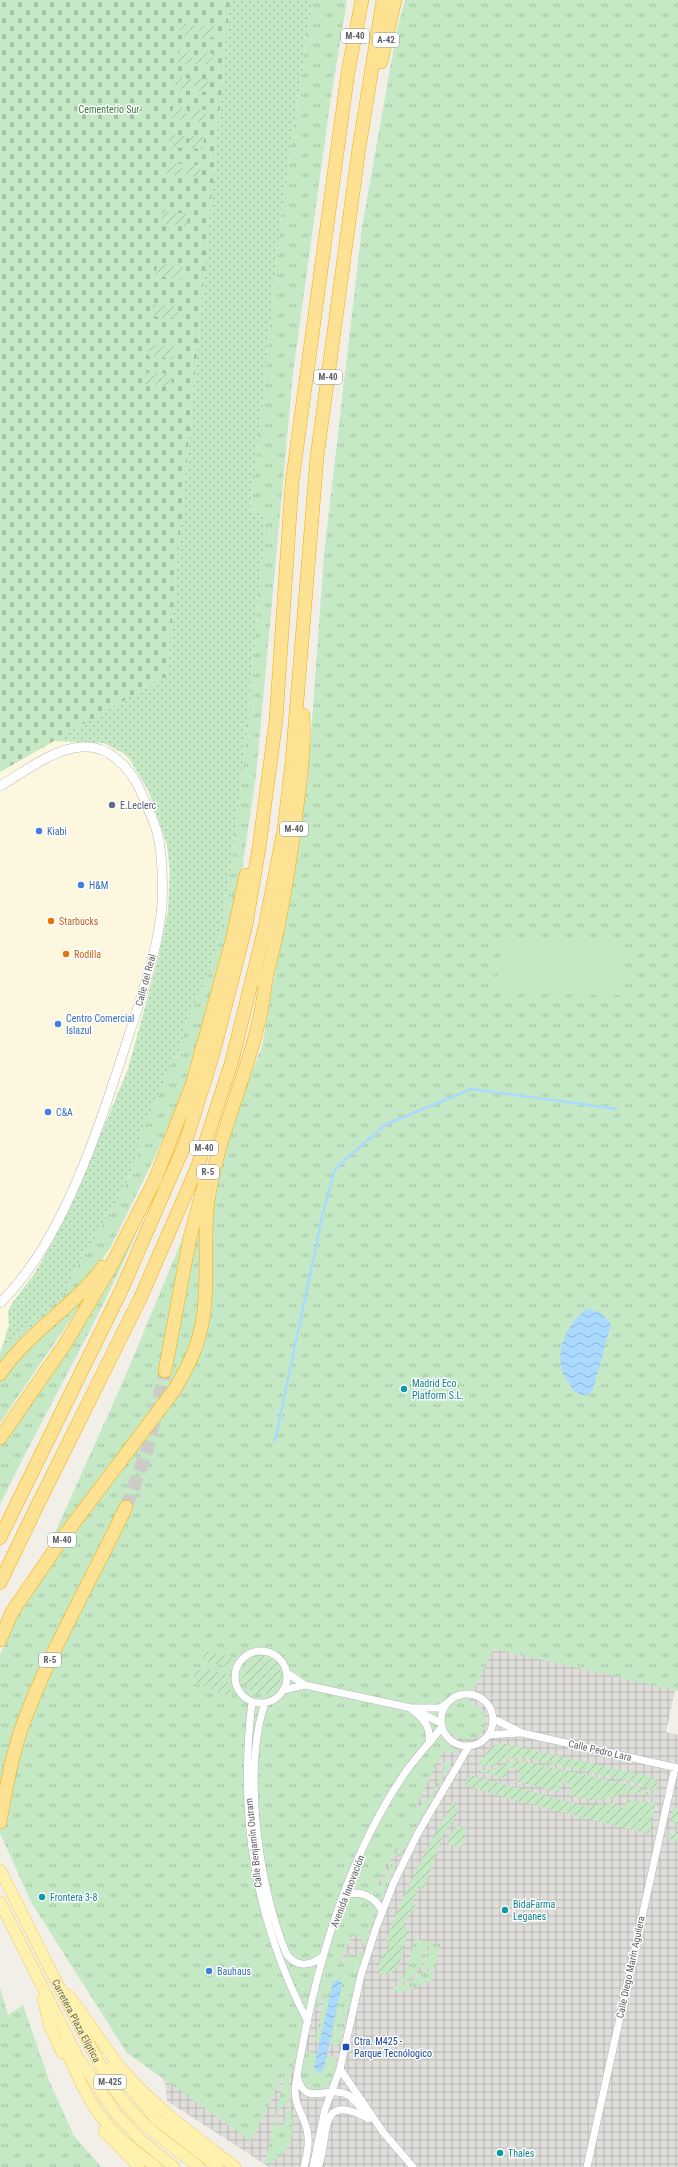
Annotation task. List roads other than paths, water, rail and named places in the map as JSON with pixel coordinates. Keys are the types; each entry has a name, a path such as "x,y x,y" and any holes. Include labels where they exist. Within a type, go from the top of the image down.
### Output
{"highway":[{"name":"M-40","path":"0,1538 122,1291 185,1144 213,1054 246,925 259,848 272,751 293,476 348,72 362,0"},
{"name":"M-40","path":"0,1583 140,1299 198,1168 232,1061 265,927 284,828 292,762 317,457 370,76 383,0"},
{"name":"A-42","path":"370,76 380,65 395,0"},
{"name":"M-40","path":"164,1154 193,1082 233,937 257,814 269,719 278,670"},
{"name":"M-40","path":"0,1640 12,1612 60,1542 175,1389 187,1369 197,1345 205,1298 206,1230 210,1189 254,1039 283,902 302,764 304,735 300,679"},
{"name":"R-5","path":"166,1371 173,1319 199,1200 242,1064 266,977"},
{"path":"0,1374 10,1359 75,1298 101,1270 124,1234 164,1154"},
{"path":"0,1438 65,1344 102,1281 155,1180 164,1154"},
{"name":"R-5","path":"0,1822 8,1776 24,1722 47,1666 126,1507"}],"main road":[{"name":"Carretera Plaza Elíptica","path":"0,1870 34,1936 51,1974 105,2075 128,2108 149,2128 198,2167"},
{"name":"Carretera Plaza Elíptica","path":"0,1902 36,1978 77,2056 116,2114 141,2140 174,2167"},
{"path":"51,1974 91,2024 120,2066 144,2093 235,2167"},
{"path":"36,1978 80,2082 107,2124 132,2149 156,2167"},
{"name":"M-425","path":"36,1978 50,2027 76,2085 102,2128 139,2167"},
{"path":"91,2024 115,2072 136,2097 156,2118 218,2167"}],"street":[{"name":"Calle del Real","path":"0,786 69,749 90,746 113,756 128,768 136,782 158,836 162,867 162,906 155,944 138,1007 101,1118 79,1173 52,1233 24,1278 0,1303"},
{"path":"287,1673 284,1690 277,1698 265,1703 252,1702 238,1691 234,1674 242,1658 249,1653 266,1651 280,1659 287,1673 305,1685 411,1708 440,1708 447,1703 460,1695 476,1695 488,1704 494,1719 489,1735 480,1743 469,1746 452,1742 442,1725 442,1712 447,1703"},
{"path":"284,1690 305,1685"},
{"name":"Calle Benjamín Outram","path":"252,1702 246,1777 254,1866 259,1896 276,1950 308,2022"},
{"name":"Calle Benjamín Outram","path":"265,1703 258,1724 254,1777 257,1835 268,1892 287,1955 292,1962 306,1965 316,1962 323,1956"},
{"path":"411,1708 442,1725"},
{"path":"411,1708 422,1716 428,1725 430,1732 428,1744"},
{"name":"Calle Pedro Lara","path":"494,1719 522,1733 677,1767"},
{"name":"Avenida Innovación","path":"304,2167 308,2136 305,2123 295,2102 297,2075 323,1956 343,1896 380,1816 407,1770 442,1725"},
{"name":"Calle Pedro Lara","path":"489,1735 522,1733"},
{"path":"313,2167 322,2120 340,2069 361,1975 382,1911 418,1833 469,1746"},
{"name":"Calle Diego Marín Aguilera","path":"587,2167 677,1767"},
{"path":"343,1896 352,1892 365,1895 379,1904 382,1911"},
{"path":"340,2069 383,2132 413,2167"},
{"path":"297,2075 299,2083 307,2093 318,2094 333,2090 350,2095 367,2118 383,2132"},
{"path":"318,2167 330,2115 337,2110 352,2110 367,2118"}],"water":[{"path":"587,1309 600,1312 611,1324 593,1390 587,1396 574,1392 563,1373 560,1355 569,1329 580,1314"},
{"path":"338,1980 342,1984 324,2068 321,2072 318,2072 314,2067 333,1982"}],"waterway":[{"path":"275,1441 323,1213 334,1172 339,1165 385,1125 471,1089 617,1109"}],"tunnel":[{"path":"126,1507 148,1448 165,1371"}],"place":[{"name":"E.Leclerc","path":"112,805"},
{"name":"Kiabi","path":"39,831"},
{"name":"H&M","path":"81,885"},
{"name":"Starbucks","path":"51,921"},
{"name":"Rodilla","path":"66,954"},
{"name":"Centro Comercial Islazul","path":"58,1024"},
{"name":"C&A","path":"48,1112"},
{"name":"Madrid Eco Platform S.L.","path":"404,1389"},
{"name":"Frontera 3-8","path":"42,1897"},
{"name":"BidaFarma Leganes","path":"505,1910"},
{"name":"Bauhaus","path":"209,1971"},
{"name":"Ctra. M425 - Parque Tecnólogico","path":"346,2047"},
{"name":"Thales","path":"500,2153"}],"park label":[{"name":"Cementerio Sur","path":"109,109"}]}
